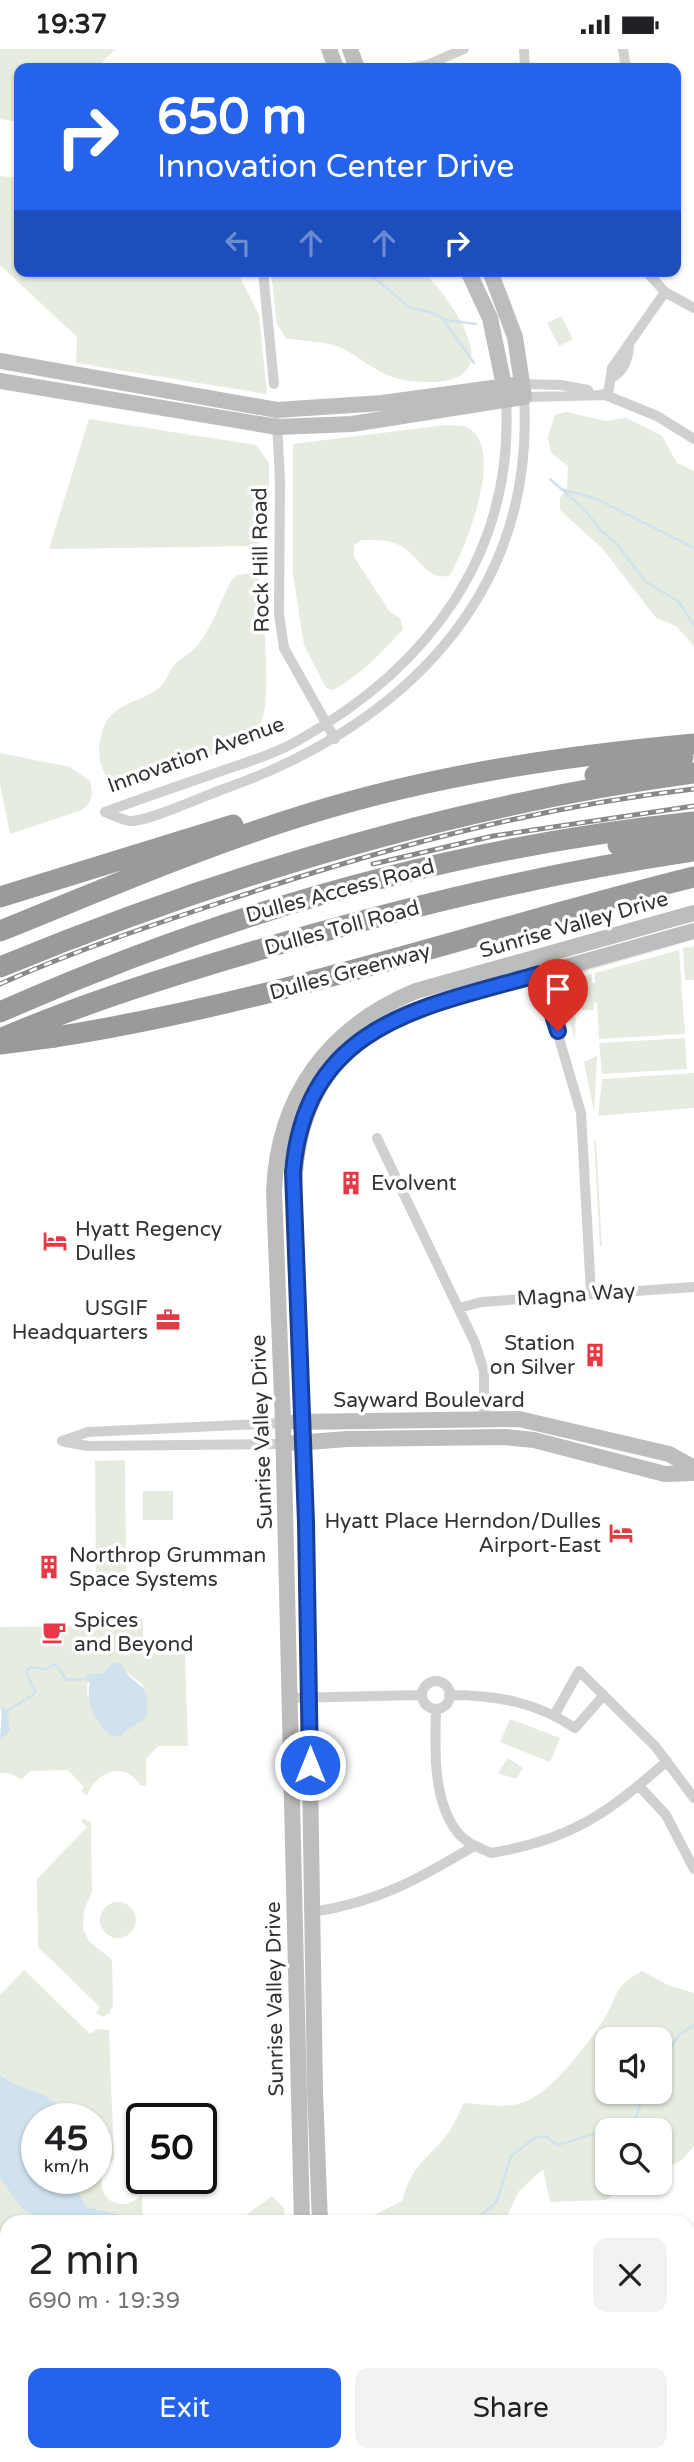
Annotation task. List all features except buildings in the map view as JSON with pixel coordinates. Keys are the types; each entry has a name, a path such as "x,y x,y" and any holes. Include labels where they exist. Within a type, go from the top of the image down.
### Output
{"highway":[{"path":"0,897 256,818 342,804 503,768 694,744"},
{"path":"318,856 375,832 432,816 601,773 694,755"},
{"name":"Dulles Access Road","path":"0,967 149,909 318,856 522,803 694,773"},
{"path":"0,930 231,840 342,804"},
{"name":"Dulles Access Road","path":"0,1012 114,963 194,933 316,895 529,845 694,822"},
{"path":"418,869 694,838"},
{"name":"Dulles Toll Road","path":"0,1041 74,1007 261,949 399,912 545,878 694,851"},
{"name":"Dulles Greenway","path":"0,1041 55,1037 157,1020 329,979 694,877"},
{"path":"0,1053 127,992"}],"main road":[{"name":"Innovation Avenue","path":"471,277 490,318 505,392"},
{"name":"Innovation Avenue","path":"493,277 511,321 523,390"},
{"path":"0,361 277,410 523,390"},
{"path":"0,381 277,427 365,423 505,392"},
{"name":"Sunrise Valley Drive","path":"302,2215 284,1444 275,1177 284,1130 300,1091 329,1049 374,1011 416,991 694,913"},
{"name":"Sunrise Valley Drive","path":"320,2215 304,1442 293,1172 299,1135 310,1104 336,1065 369,1034 388,1021 422,1007 694,931"},
{"name":"Sayward Boulevard","path":"283,1423 484,1418 543,1423 669,1454 694,1468"},
{"name":"Sayward Boulevard","path":"284,1444 346,1439 519,1438 665,1474 694,1473"},
{"path":"306,1522 313,1461 321,1450 346,1439"}],"street":[{"path":"434,63 464,49"},
{"path":"264,277 274,384"},
{"path":"651,277 665,292 694,308"},
{"path":"608,395 612,377 620,373 629,347 665,292"},
{"path":"523,390 561,385 608,395 657,416 694,439"},
{"name":"Innovation Avenue","path":"505,392 505,466 487,540 463,589 435,630 402,665 299,740 257,759 105,812 132,821 264,775 335,739 428,666 470,613 510,532 523,467 523,390"},
{"name":"Rock Hill Road","path":"277,410 281,492 279,614 284,648 335,739"},
{"path":"536,957 581,1113 591,1293"},
{"path":"377,1138 459,1308 482,1364 484,1418"},
{"name":"Magna Way","path":"459,1308 481,1302 694,1287"},
{"path":"283,1423 88,1432 62,1441 88,1446 284,1444"},
{"path":"555,1714 579,1671 667,1761 694,1798"},
{"path":"436,1681 444,1684 449,1695 444,1706 436,1709 425,1703 422,1695 424,1687 436,1681"},
{"path":"289,1698 422,1695"},
{"path":"449,1695 514,1700 555,1714 575,1728 604,1695"},
{"path":"436,1709 435,1751 442,1795 449,1818 459,1835 474,1846 491,1853 548,1841 593,1820 667,1761"},
{"path":"639,1786 666,1815 694,1869"},
{"path":"313,1912 365,1902 435,1871 474,1846"}],"shaded area":[{"path":"0,49 116,49 101,63 14,63 14,121 0,119"},
{"path":"0,176 14,177 14,277 240,277 259,315 267,394 76,363 77,337 0,265"},
{"path":"272,277 429,277 464,328 471,349 471,362 466,371 446,381 410,381 391,377 339,347 286,338 277,324"},
{"path":"561,316 573,339 559,346 547,323"},
{"path":"566,412 606,421 626,418 662,436 677,463 694,471 694,646 676,626 656,618 603,549 560,510 560,498 567,489 568,466 551,453 548,437 555,415"},
{"path":"89,419 256,445 269,463 269,532 255,546 49,549"},
{"path":"446,425 467,427 478,438 483,455 479,499 457,562 450,575 435,575 407,550 396,544 382,540 362,540 354,545 354,557 390,612 400,618 403,629 353,678 333,690 326,688 304,645 293,574 293,444"},
{"path":"252,573 261,584 265,608 266,694 259,727 235,745 170,771 118,781 105,774 99,750 109,718 122,707 162,685 176,663 202,639 231,581 237,575"},
{"path":"0,753 70,767 90,781 90,801 82,810 10,834 0,784"},
{"path":"694,940 563,978 562,976"},
{"path":"694,946 694,980 685,980 683,948"},
{"path":"679,950 685,1034 599,1039 597,1003 594,1003 594,1010 576,1010 575,1040 560,987 565,986 564,982 592,974 592,983 595,983 595,973"},
{"path":"685,1038 687,1069 602,1074 599,1043"},
{"path":"597,1056 594,1111 584,1062"},
{"path":"694,1073 694,1108 598,1116 602,1079"},
{"path":"596,1141 602,1246 600,1246"},
{"path":"125,1460 126,1573 120,1582 109,1585 96,1573 95,1461"},
{"path":"143,1491 173,1491 173,1520 143,1520"},
{"path":"143,1619 143,1642 157,1655 185,1654 188,1746 158,1746 146,1759 146,1785 141,1786 127,1773 111,1772 97,1780 87,1796 81,1791 84,1787 68,1770 30,1771 22,1779 8,1773 0,1773 0,1739 10,1727 0,1709 0,1627 76,1626 76,1620","holes":["114,1663 142,1684 145,1693 132,1725 124,1734 94,1712 87,1694 88,1674 102,1674"]},
{"path":"510,1719 560,1738 550,1762 500,1742"},
{"path":"508,1758 523,1768 516,1779 498,1773"},
{"path":"83,1818 91,1823 92,1892 84,1910 83,1929 89,1941 112,1960 113,2005 110,2013 103,2017 96,2013 100,2007 38,1947 37,1879 87,1827 82,1822"},
{"path":"118,1902 131,1907 136,1920 131,1933 118,1938 105,1933 100,1920 105,1907"},
{"path":"24,1970 90,2034 98,2029 109,2030 112,2103 55,2103 0,2075 0,1995"},
{"path":"642,1971 668,1985 694,1993 694,2146 682,2160 672,2165 672,2118 595,2118 595,2195 612,2195 606,2200 550,2202 543,2169 519,2191 507,2215 375,2215 402,2201 416,2170 448,2133 464,2103 497,2106 514,2105 529,2100 561,2074 595,2032 595,2104 672,2104 672,2027 598,2027 619,1990"},
{"path":"112,2107 114,2159 112,2161"},
{"path":"0,2178 33,2215 0,2215"},
{"path":"79,2194 104,2194 113,2202 122,2204 132,2202 142,2195 143,2215 118,2215 87,2207"},
{"path":"272,2196 285,2209 284,2215 246,2215"}],"water":[{"path":"114,1662 122,1665 147,1696 146,1717 120,1736 110,1735 96,1718 90,1705 90,1683 84,1679 88,1674 102,1674"},
{"path":"2,1708 8,1710 10,1732 0,1739"},
{"path":"0,2075 55,2103 21,2103 21,2194 79,2194 87,2207 118,2215 33,2215 21,2207 0,2178"}],"waterway":[{"path":"373,277 409,307 436,314 443,319 474,363"},
{"path":"445,320 476,324"},
{"path":"550,479 615,542 646,582 678,601 694,625"},
{"path":"561,489 597,499 694,548"},
{"path":"8,1710 33,1695 35,1691 26,1671 31,1667 46,1669 55,1664 67,1680 84,1679"},
{"path":"672,2045 679,2035 694,2025"},
{"path":"482,2215 497,2201 511,2156 536,2137 547,2137 557,2145 634,2122 640,2104"}],"railway":[{"path":"0,984 145,928 347,862 519,818 694,789"},
{"path":"373,864 493,836 694,806"}],"place":[{"name":"Evolvent","path":"351,1183"},
{"name":"Hyatt Regency Dulles","path":"55,1241"},
{"name":"USGIF Headquarters","path":"168,1320"},
{"name":"Station on Silver","path":"595,1355"},
{"name":"Hyatt Place Herndon/Dulles Airport-East","path":"621,1533"},
{"name":"Northrop Grumman Space Systems","path":"49,1567"},
{"name":"Spices and Beyond","path":"54,1632"}],"route":[{"path":"310,1765 304,1442 293,1172 304,1117 318,1090 351,1049 388,1021 422,1007 540,974 558,1031"}]}
